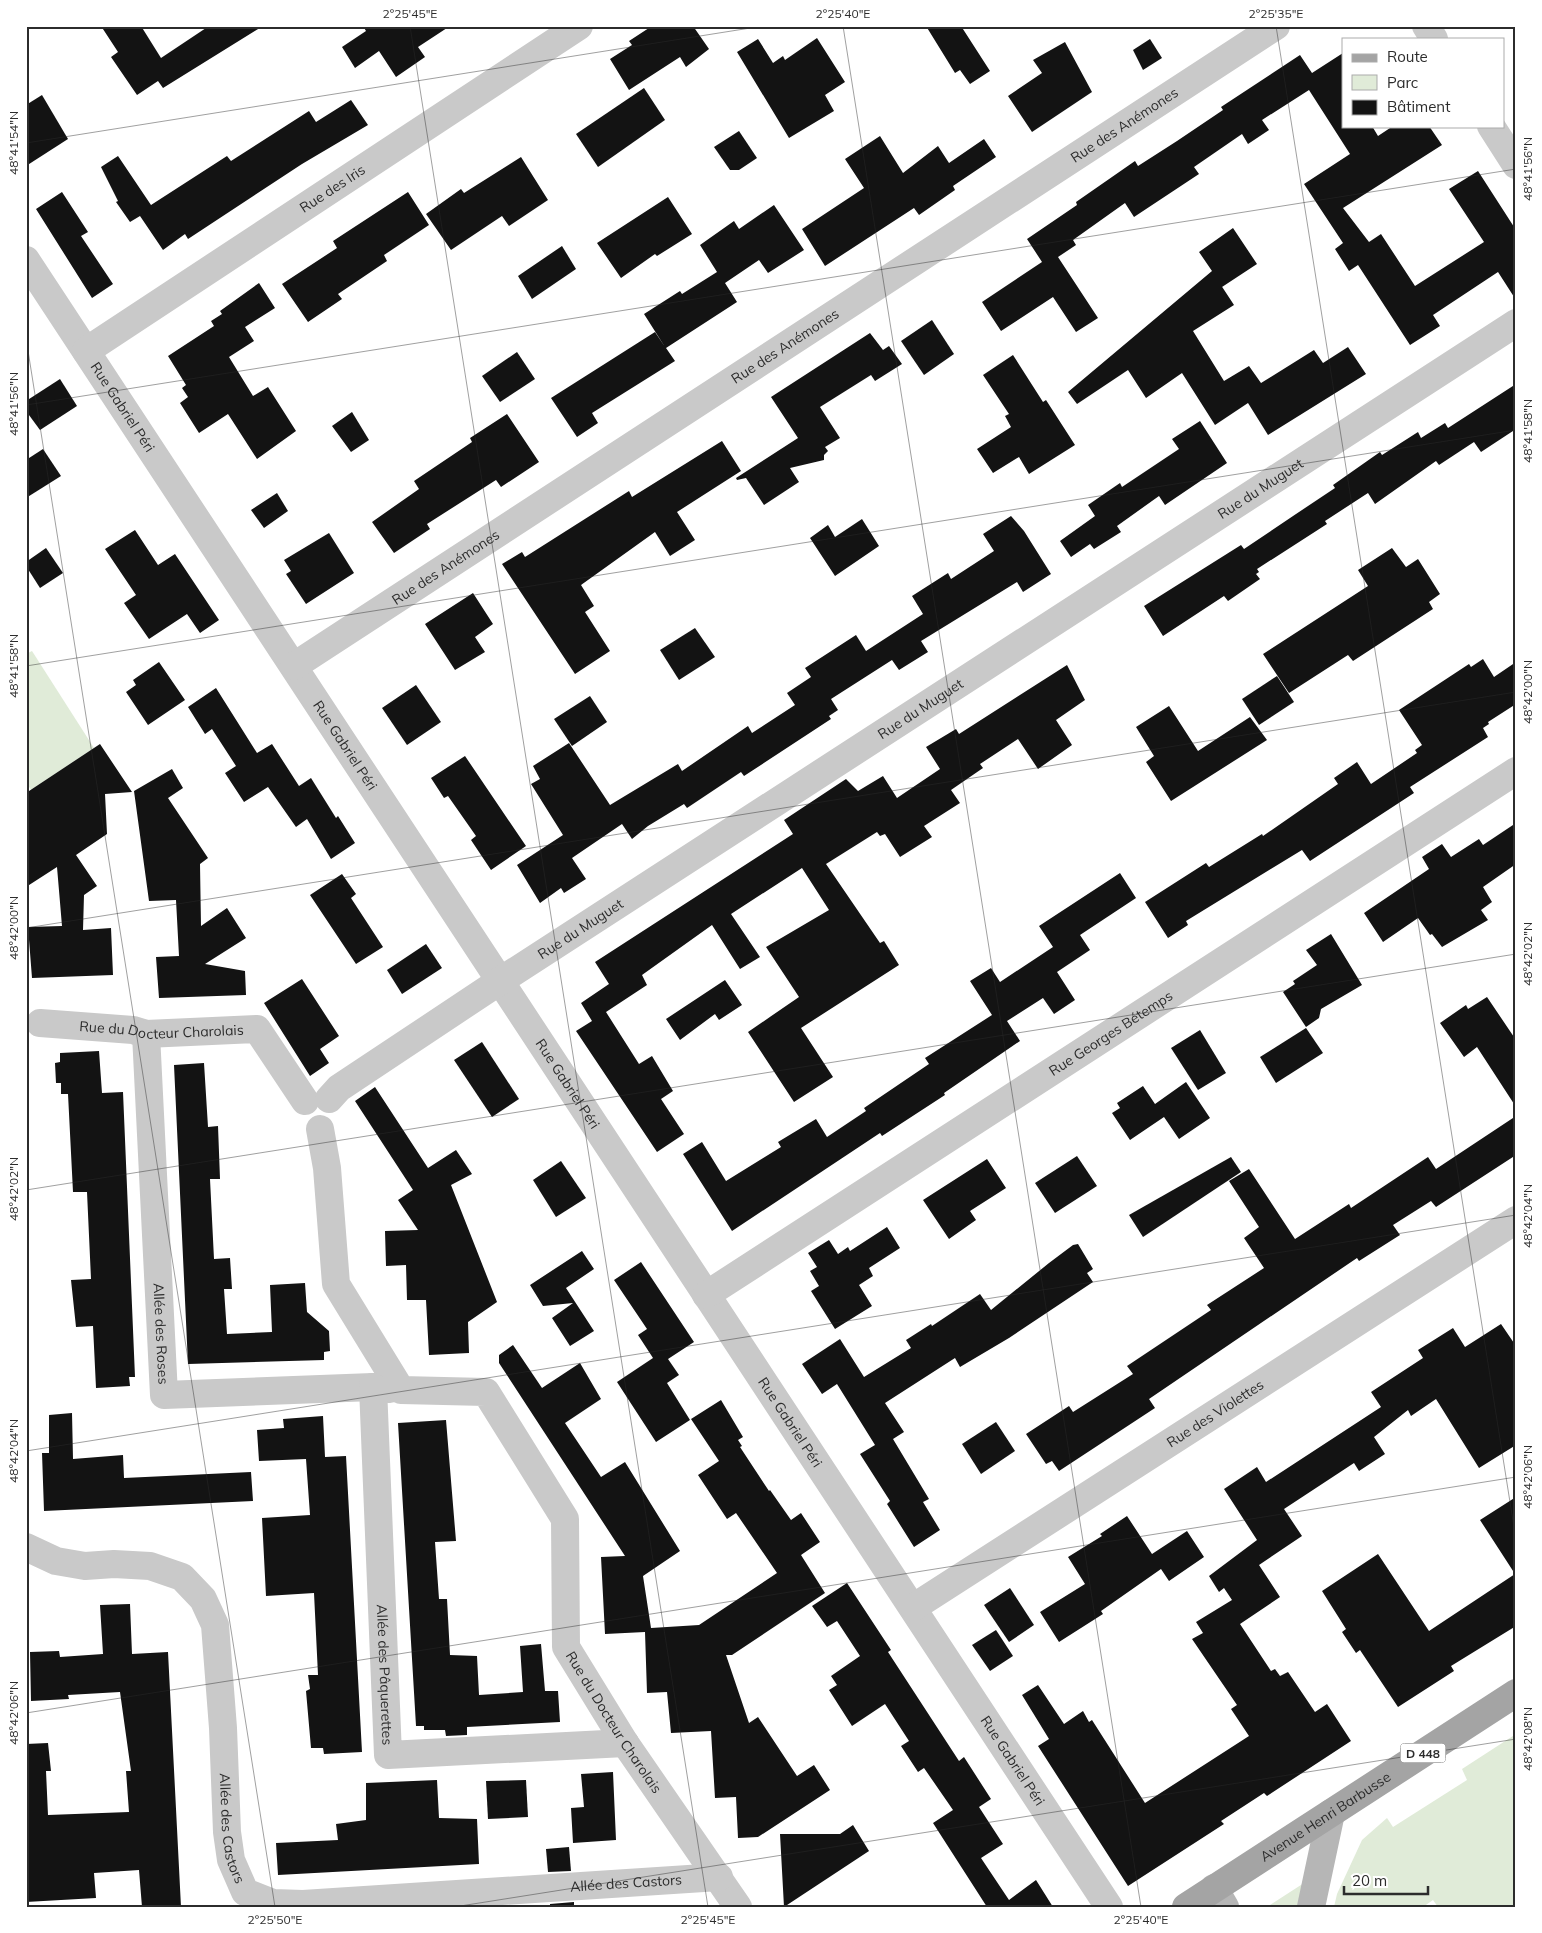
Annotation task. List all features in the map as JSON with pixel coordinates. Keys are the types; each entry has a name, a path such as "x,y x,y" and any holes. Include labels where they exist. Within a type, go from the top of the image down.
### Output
{"main road":[{"name":"Avenue Henri Barbusse","path":"1186,1907 1220,1898 1331,1813 1516,1692"}],"street":[{"name":"Rue des Iris","path":"86,351 579,26"},
{"name":"Rue des Anémones","path":"294,666 1276,26"},
{"path":"1426,26 1433,38"},
{"path":"1491,128 1516,165"},
{"name":"Rue Gabriel Péri","path":"26,260 914,1607 1109,1907"},
{"name":"Rue du Muguet","path":"317,1100 339,1088 500,981 1516,323"},
{"name":"Rue Georges Bétemps","path":"706,1294 1516,771"},
{"name":"Rue du Docteur Charolais","path":"40,1023 133,1030 146,1034 257,1029 317,1100 302,1106 302,1117 309,1126 320,1129 327,1168 336,1284 401,1390 486,1392 565,1519 566,1647 625,1744 738,1907"},
{"name":"Allée des Roses","path":"146,1034 164,1396 373,1387 401,1390"},
{"name":"Rue des Violettes","path":"914,1607 1516,1220"},
{"name":"Allée des Pâquerettes","path":"373,1387 388,1755 625,1744"},
{"name":"Allée des Castors","path":"26,1547 56,1561 85,1566 114,1564 150,1566 182,1577 202,1599 215,1625 223,1728 227,1832 231,1860 246,1892 272,1903 302,1904 719,1877"},
{"path":"1310,1907 1331,1813"}],"green space":[{"path":"32,651 94,748 31,790 26,782 26,654"},
{"path":"1516,1734 1516,1907 1438,1907 1433,1900 1423,1907 1334,1907 1337,1894 1362,1840 1387,1818 1393,1827 1467,1780 1462,1769"},
{"path":"1304,1883 1301,1907 1267,1907"}],"building":[{"path":"101,26 141,26 161,58 209,26 263,26 163,88 158,81 137,95 111,57 118,52"},
{"path":"363,26 450,26 418,47 425,57 396,77 379,51 355,68 342,47 366,31"},
{"path":"652,26 693,26 709,49 686,67 680,57 629,90 610,59 632,45 629,41"},
{"path":"926,26 961,26 990,71 970,84 960,70 955,73"},
{"path":"817,38 845,82 825,95 834,111 789,138 737,52 758,39 773,63 783,56 785,60"},
{"path":"1150,39 1162,58 1143,70 1133,50"},
{"path":"1065,42 1092,92 1032,132 1008,96 1042,73 1033,60"},
{"path":"1342,54 1342,128 1373,128 1378,136 1390,128 1430,128 1442,145 1343,208 1369,242 1381,234 1415,286 1484,242 1449,189 1478,171 1516,230 1516,300 1498,272 1433,315 1440,326 1410,345 1358,265 1349,271 1335,249 1343,243 1304,184 1350,154 1309,90 1262,120 1269,130 1248,144 1242,134 1194,167 1199,174 1134,217 1125,203 1073,240 1076,245 1058,257 1098,318 1076,332 1053,297 1001,331 982,302 1042,262 1027,239 1077,205 1076,202 1135,161 1138,166 1177,141 1223,110 1221,107 1300,55 1312,73"},
{"path":"644,88 665,120 598,167 576,134"},
{"path":"42,95 68,139 26,166 26,105"},
{"path":"351,100 368,125 302,164 188,239 185,234 163,250 140,216 130,222 116,202 118,201 101,167 118,156 151,205 227,156 231,161 309,111 316,122"},
{"path":"739,131 757,158 739,170 730,170 714,147"},
{"path":"880,136 903,173 938,146 949,163 984,139 996,157 953,186 955,190 919,215 914,208 825,266 802,229 864,188 845,159"},
{"path":"521,157 548,200 509,226 502,216 451,250 426,214 461,189 464,193"},
{"path":"62,192 88,232 81,236 113,284 92,298 36,209"},
{"path":"408,192 429,225 384,255 387,261 338,294 342,299 308,322 282,284 337,248 333,241"},
{"path":"668,197 692,234 657,256 655,254 621,278 597,243"},
{"path":"774,205 804,250 768,273 759,260 725,283 737,302 666,348 675,361 592,413 598,423 577,437 551,398 655,332 665,347 644,314 680,291 682,294 717,272 700,245 734,221 739,229"},
{"path":"1233,228 1257,264 1222,287 1234,305 1193,331 1224,381 1249,366 1261,383 1314,350 1323,363 1348,347 1366,374 1268,435 1248,403 1215,425 1182,373 1146,398 1128,370 1077,404 1068,392 1212,271 1199,252"},
{"path":"562,246 576,269 532,299 518,276"},
{"path":"259,283 275,308 245,327 254,341 229,357 253,396 268,387 296,431 257,459 228,414 199,433 180,403 188,397 182,388 186,385 168,356 214,326 211,321 222,314 220,311"},
{"path":"932,320 954,354 924,375 901,341"},
{"path":"870,333 883,350 889,346 902,364 875,381 871,375 820,407 840,438 825,447 828,451 824,455 824,460 790,468 799,482 764,505 746,478 737,480 736,478 798,438 771,397"},
{"path":"517,352 535,379 500,402 482,376"},
{"path":"1013,355 1043,402 1046,400 1075,445 1029,474 1019,457 993,473 977,449 1011,427 1005,416 1009,414 983,375"},
{"path":"60,379 77,406 40,430 26,411 26,401"},
{"path":"1516,384 1516,429 1481,452 1474,442 1439,465 1436,461 1375,504 1368,493 1325,521 1327,524 1257,569 1259,572 1256,574 1260,579 1228,601 1224,596 1163,636 1144,606 1241,545 1244,549 1335,488 1333,485 1380,452 1382,455 1418,432 1421,438 1445,423 1448,428"},
{"path":"352,412 369,440 351,452 332,426"},
{"path":"507,414 539,462 501,487 496,480 427,524 430,529 394,553 372,522 419,489 414,481 472,442 470,438"},
{"path":"1200,421 1227,463 1165,505 1159,496 1117,526 1121,532 1094,549 1090,544 1071,557 1060,541 1095,516 1088,505 1120,483 1122,487 1179,449 1172,439"},
{"path":"722,441 741,471 677,512 695,540 670,556 655,532 581,585 594,606 585,612 610,651 575,674 502,564 522,552 525,557 629,491 632,497"},
{"path":"43,449 61,476 26,498 26,460"},
{"path":"277,493 288,511 264,528 251,510"},
{"path":"1011,516 1024,531 1051,574 1023,592 1017,582 921,641 928,652 899,670 892,660 831,699 838,710 829,716 831,719 744,776 741,772 687,808 684,804 648,826 632,839 622,824 572,858 586,879 564,893 561,888 540,903 517,865 563,835 531,784 540,779 533,766 569,743 610,805 678,764 682,771 748,726 752,733 795,705 787,693 811,677 805,668 856,635 866,651 923,614 912,596 948,573 951,579 994,551 983,534"},
{"path":"862,519 879,546 835,576 810,538 828,525 835,537"},
{"path":"135,530 158,565 175,554 219,620 200,633 187,614 149,639 124,603 136,595 105,549"},
{"path":"329,533 354,573 306,604 286,574 291,571 284,560"},
{"path":"46,548 63,573 40,588 26,566 26,562"},
{"path":"1392,548 1406,567 1418,559 1440,594 1429,602 1433,609 1353,661 1348,655 1289,693 1263,654 1368,586 1358,570"},
{"path":"473,593 493,624 475,637 485,652 455,670 425,624"},
{"path":"695,628 715,657 679,680 660,650"},
{"path":"1483,659 1494,677 1516,662 1516,704 1488,722 1489,724 1483,728 1488,737 1410,787 1414,793 1310,861 1302,850 1186,921 1188,925 1168,938 1145,902 1206,863 1209,867 1262,834 1263,836 1338,784 1334,778 1357,762 1371,784 1417,753 1415,750 1422,745 1399,710 1469,664 1471,667"},
{"path":"159,662 185,700 148,725 126,692 136,685 133,680"},
{"path":"1067,665 1085,700 1056,720 1072,745 1038,769 1018,739 980,764 983,768 951,790 960,803 924,826 932,837 900,857 885,834 880,836 877,832 826,864 880,943 884,941 899,965 801,1028 833,1077 794,1102 748,1032 799,997 766,947 829,910 802,868 731,914 760,957 740,969 712,925 642,975 647,985 606,1012 639,1064 652,1056 673,1091 661,1099 684,1134 657,1152 576,1031 592,1021 581,1003 609,984 595,962 793,834 784,820 846,779 858,791 883,776 897,798 940,769 926,747 956,729 959,734"},
{"path":"1277,676 1294,702 1259,725 1242,699"},
{"path":"416,685 441,722 407,745 382,708"},
{"path":"216,688 257,753 272,744 299,786 311,778 336,818 338,816 355,843 331,859 307,819 296,827 268,787 244,802 225,773 236,766 212,729 205,734 188,707"},
{"path":"590,696 607,722 572,746 554,719"},
{"path":"1169,706 1198,751 1250,717 1267,740 1171,801 1146,762 1154,756 1136,727"},
{"path":"100,744 132,792 105,794 107,834 76,855 97,886 84,895 83,930 111,928 113,975 32,978 28,927 62,926 57,867 26,887 26,793"},
{"path":"465,756 526,846 491,870 471,840 476,836 448,796 444,798 431,778"},
{"path":"172,769 183,788 168,798 208,858 200,864 201,926 227,908 246,938 205,964 245,971 246,995 159,998 156,957 179,956 176,900 149,901 134,791"},
{"path":"1516,823 1516,864 1483,887 1492,902 1481,910 1488,920 1442,947 1432,934 1430,935 1418,918 1383,942 1364,913 1429,869 1422,857 1442,844 1451,857 1479,839 1483,845"},
{"path":"1120,873 1136,898 1080,935 1090,950 1057,972 1075,1000 1054,1014 1043,998 1007,1021 1020,1041 944,1093 945,1095 882,1136 880,1133 732,1231 683,1154 702,1142 726,1181 781,1147 778,1142 816,1119 827,1137 866,1111 864,1108 929,1064 925,1058 992,1015 970,981 991,968 1000,982 1053,947 1039,926"},
{"path":"342,874 356,894 351,898 383,947 356,964 310,895"},
{"path":"1331,934 1362,985 1321,1009 1319,1018 1306,1027 1283,992 1295,984 1293,981 1317,965 1306,950"},
{"path":"426,944 442,968 402,994 387,970"},
{"path":"302,979 339,1036 320,1049 329,1063 310,1076 264,1003"},
{"path":"725,980 742,1005 719,1020 715,1014 680,1040 666,1019"},
{"path":"1487,997 1516,1040 1516,1107 1477,1047 1464,1057 1440,1023 1466,1005 1468,1009"},
{"path":"1306,1028 1323,1053 1276,1083 1260,1057"},
{"path":"1200,1030 1226,1073 1198,1090 1171,1048"},
{"path":"482,1042 519,1099 492,1117 454,1060"},
{"path":"99,1051 102,1093 123,1092 135,1377 129,1377 130,1386 96,1388 93,1326 76,1327 71,1280 91,1279 87,1192 73,1192 68,1094 61,1094 61,1083 56,1083 55,1063 60,1062 60,1053"},
{"path":"204,1063 208,1127 218,1126 220,1179 210,1179 214,1259 230,1258 232,1289 224,1289 227,1334 272,1332 270,1285 305,1283 307,1312 329,1331 330,1351 324,1352 324,1360 188,1364 174,1065"},
{"path":"1186,1082 1210,1118 1179,1139 1164,1117 1130,1140 1112,1113 1120,1108 1117,1103 1143,1086 1155,1104"},
{"path":"375,1087 428,1168 456,1150 472,1174 451,1185 497,1302 468,1322 469,1353 429,1355 426,1300 407,1300 406,1265 386,1266 385,1231 418,1230 398,1200 413,1190 355,1101"},
{"path":"1516,1116 1516,1155 1436,1207 1431,1201 1393,1225 1400,1235 1359,1261 1357,1258 1149,1399 1155,1408 1059,1471 1052,1461 1046,1464 1026,1434 1069,1406 1073,1412 1133,1374 1127,1366 1211,1310 1207,1305 1264,1268 1244,1238 1259,1227 1229,1181 1249,1169 1295,1239 1349,1204 1351,1208 1428,1157 1436,1169"},
{"path":"1077,1156 1097,1186 1055,1213 1035,1183"},
{"path":"1231,1157 1241,1172 1143,1237 1129,1215"},
{"path":"987,1159 1006,1188 970,1211 976,1220 949,1239 923,1200"},
{"path":"561,1161 586,1198 556,1217 533,1180"},
{"path":"887,1227 900,1248 869,1268 873,1276 859,1285 872,1306 835,1329 811,1291 819,1286 810,1271 817,1267 808,1253 829,1240 838,1254 848,1247 850,1251"},
{"path":"1078,1244 1093,1269 1087,1273 1093,1282 1009,1338 960,1367 955,1358 885,1403 904,1432 893,1439 929,1499 923,1502 940,1530 914,1547 887,1504 890,1501 860,1454 875,1445 837,1384 822,1394 802,1364 840,1339 864,1377 911,1348 906,1340 931,1324 932,1326 980,1294 991,1310 1049,1263 1073,1245"},
{"path":"582,1251 594,1269 566,1288 594,1331 570,1346 552,1318 573,1303 543,1306 530,1285"},
{"path":"641,1262 694,1342 668,1359 679,1375 667,1383 690,1420 656,1442 617,1382 653,1358 638,1335 647,1329 614,1280"},
{"path":"1501,1324 1516,1346 1516,1445 1479,1468 1436,1399 1411,1416 1408,1410 1374,1437 1385,1454 1359,1471 1354,1463 1284,1509 1302,1536 1259,1565 1280,1597 1240,1624 1271,1671 1275,1669 1280,1676 1288,1672 1315,1712 1327,1704 1351,1741 1267,1796 1264,1793 1221,1821 1224,1824 1128,1886 1038,1746 1049,1739 1022,1695 1038,1685 1064,1724 1083,1711 1089,1722 1092,1720 1145,1803 1249,1736 1231,1709 1237,1705 1192,1639 1203,1633 1196,1622 1232,1600 1224,1588 1219,1592 1209,1576 1257,1540 1224,1489 1257,1467 1266,1482 1381,1407 1371,1392 1423,1358 1418,1350 1453,1328 1465,1347"},
{"path":"513,1345 542,1388 580,1363 601,1399 565,1423 601,1477 625,1462 680,1551 643,1576 651,1628 699,1625 777,1573 736,1513 727,1519 698,1475 719,1461 691,1419 721,1400 743,1437 738,1440 742,1446 740,1447 769,1491 791,1520 801,1513 820,1542 801,1555 825,1593 732,1655 726,1655 749,1723 758,1717 797,1776 814,1765 830,1790 758,1837 738,1838 736,1797 715,1798 711,1731 671,1733 667,1692 647,1693 645,1632 605,1634 601,1557 625,1556 499,1363 499,1355"},
{"path":"72,1413 73,1459 123,1455 124,1478 251,1472 253,1501 44,1511 42,1453 49,1453 49,1415"},
{"path":"323,1416 325,1457 346,1456 362,1752 324,1754 323,1748 311,1748 306,1691 310,1689 308,1675 318,1675 314,1593 266,1596 262,1518 310,1515 306,1459 259,1461 257,1430 284,1428 283,1419"},
{"path":"446,1420 456,1541 435,1542 439,1599 447,1599 450,1655 477,1656 479,1695 523,1692 520,1646 541,1644 545,1691 558,1691 560,1722 467,1727 467,1735 446,1736 445,1730 424,1730 424,1726 416,1726 398,1423"},
{"path":"996,1422 1015,1451 981,1474 962,1444"},
{"path":"1516,1497 1516,1626 1451,1666 1454,1671 1398,1707 1360,1650 1356,1653 1342,1632 1346,1629 1322,1591 1378,1554 1429,1631 1515,1574 1480,1520"},
{"path":"1127,1516 1152,1554 1187,1531 1204,1557 1169,1581 1161,1569 1101,1611 1103,1614 1059,1642 1040,1612 1085,1584 1068,1557 1102,1536 1100,1534"},
{"path":"847,1583 891,1650 888,1652 959,1761 964,1757 991,1799 979,1807 1003,1844 981,1858 1009,1900 1036,1880 1053,1907 987,1907 933,1823 953,1810 924,1768 918,1772 901,1746 909,1741 885,1704 852,1726 829,1690 837,1685 831,1676 860,1656 837,1621 827,1627 812,1606"},
{"path":"1010,1588 1034,1625 1009,1642 984,1605"},
{"path":"130,1604 132,1654 168,1652 181,1907 142,1907 139,1870 94,1873 96,1898 26,1902 26,1744 48,1743 51,1771 46,1771 48,1815 129,1812 126,1771 131,1771 120,1692 68,1695 69,1699 31,1701 30,1652 59,1651 60,1657 103,1654 100,1605"},
{"path":"996,1630 1013,1656 990,1671 972,1645"},
{"path":"613,1772 616,1840 573,1843 571,1808 584,1807 581,1774"},
{"path":"437,1780 439,1818 477,1819 479,1864 278,1875 276,1843 338,1840 336,1824 366,1820 366,1783"},
{"path":"526,1780 528,1817 488,1819 486,1781"},
{"path":"853,1825 869,1851 784,1907 780,1834 840,1834"},
{"path":"569,1847 571,1871 548,1872 546,1849"},
{"path":"574,1902 574,1907 550,1907 550,1904"}]}
